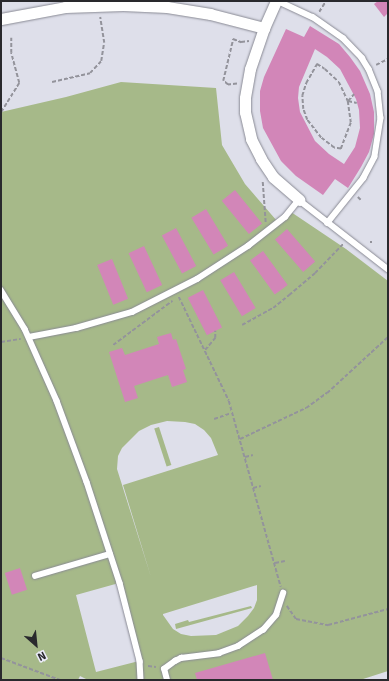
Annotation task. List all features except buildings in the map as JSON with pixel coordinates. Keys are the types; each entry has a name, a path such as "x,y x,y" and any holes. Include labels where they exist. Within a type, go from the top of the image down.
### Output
{"street":[{"path":"277,1 264,28 250,69 247,84 245,112 251,139 261,160 273,177 299,200"},
{"path":"1,19 65,6 122,3 167,7 210,14 264,28"}],"lane":[{"path":"277,1 314,18 343,38 362,58 369,69 378,91 381,118 375,157 364,178 328,223"},
{"path":"29,337 76,328 132,312 197,279 248,246 284,217 299,200 388,269"},
{"path":"1,290 29,337 57,401 87,482 120,583 140,661 141,680"},
{"path":"34,576 110,554"},
{"path":"168,680 164,669 182,658 219,653 238,646 263,630 276,614 283,593"}],"path":[{"path":"314,18 326,1"},
{"path":"52,82 90,73 101,61 104,43 98,5"},
{"path":"1,112 19,83 12,53 11,38"},
{"path":"247,84 228,85 223,81 233,39 241,42 260,39"},
{"path":"384,61 388,59"},
{"path":"348,101 344,92 333,76 317,64 304,89 302,96 303,109 313,130 334,148 341,149 348,132 351,123 348,101 354,94"},
{"path":"348,101 357,103"},
{"path":"263,181 266,232"},
{"path":"242,325 273,308 315,273 348,239"},
{"path":"113,345 179,296 228,401 288,608 296,619 328,625 388,609"},
{"path":"205,350 215,338 215,331"},
{"path":"1,342 29,337"},
{"path":"240,439 306,408 327,393 388,337"},
{"path":"214,419 231,413"},
{"path":"245,457 253,455"},
{"path":"253,488 261,486"},
{"path":"275,563 285,561"},
{"path":"1,658 60,680"},
{"path":"140,661 148,666 164,669"}],"green space":[{"path":"121,82 216,88 222,145 245,184 277,221 288,210 346,249 388,281 388,671 360,680 88,680 80,676 78,680 1,680 1,112 66,97","holes":["167,421 195,424 204,430 211,438 218,455 123,485 151,577 117,469 118,456 122,448 139,431 151,425","119,583 139,661 96,672 76,595","257,585 257,600 254,608 248,616 238,626 216,635 191,636 181,634 173,629 163,614"]},
{"path":"159,427 171,465 167,467 154,429"},
{"path":"251,606 252,608 176,629 175,624 188,620 189,622"}]}
